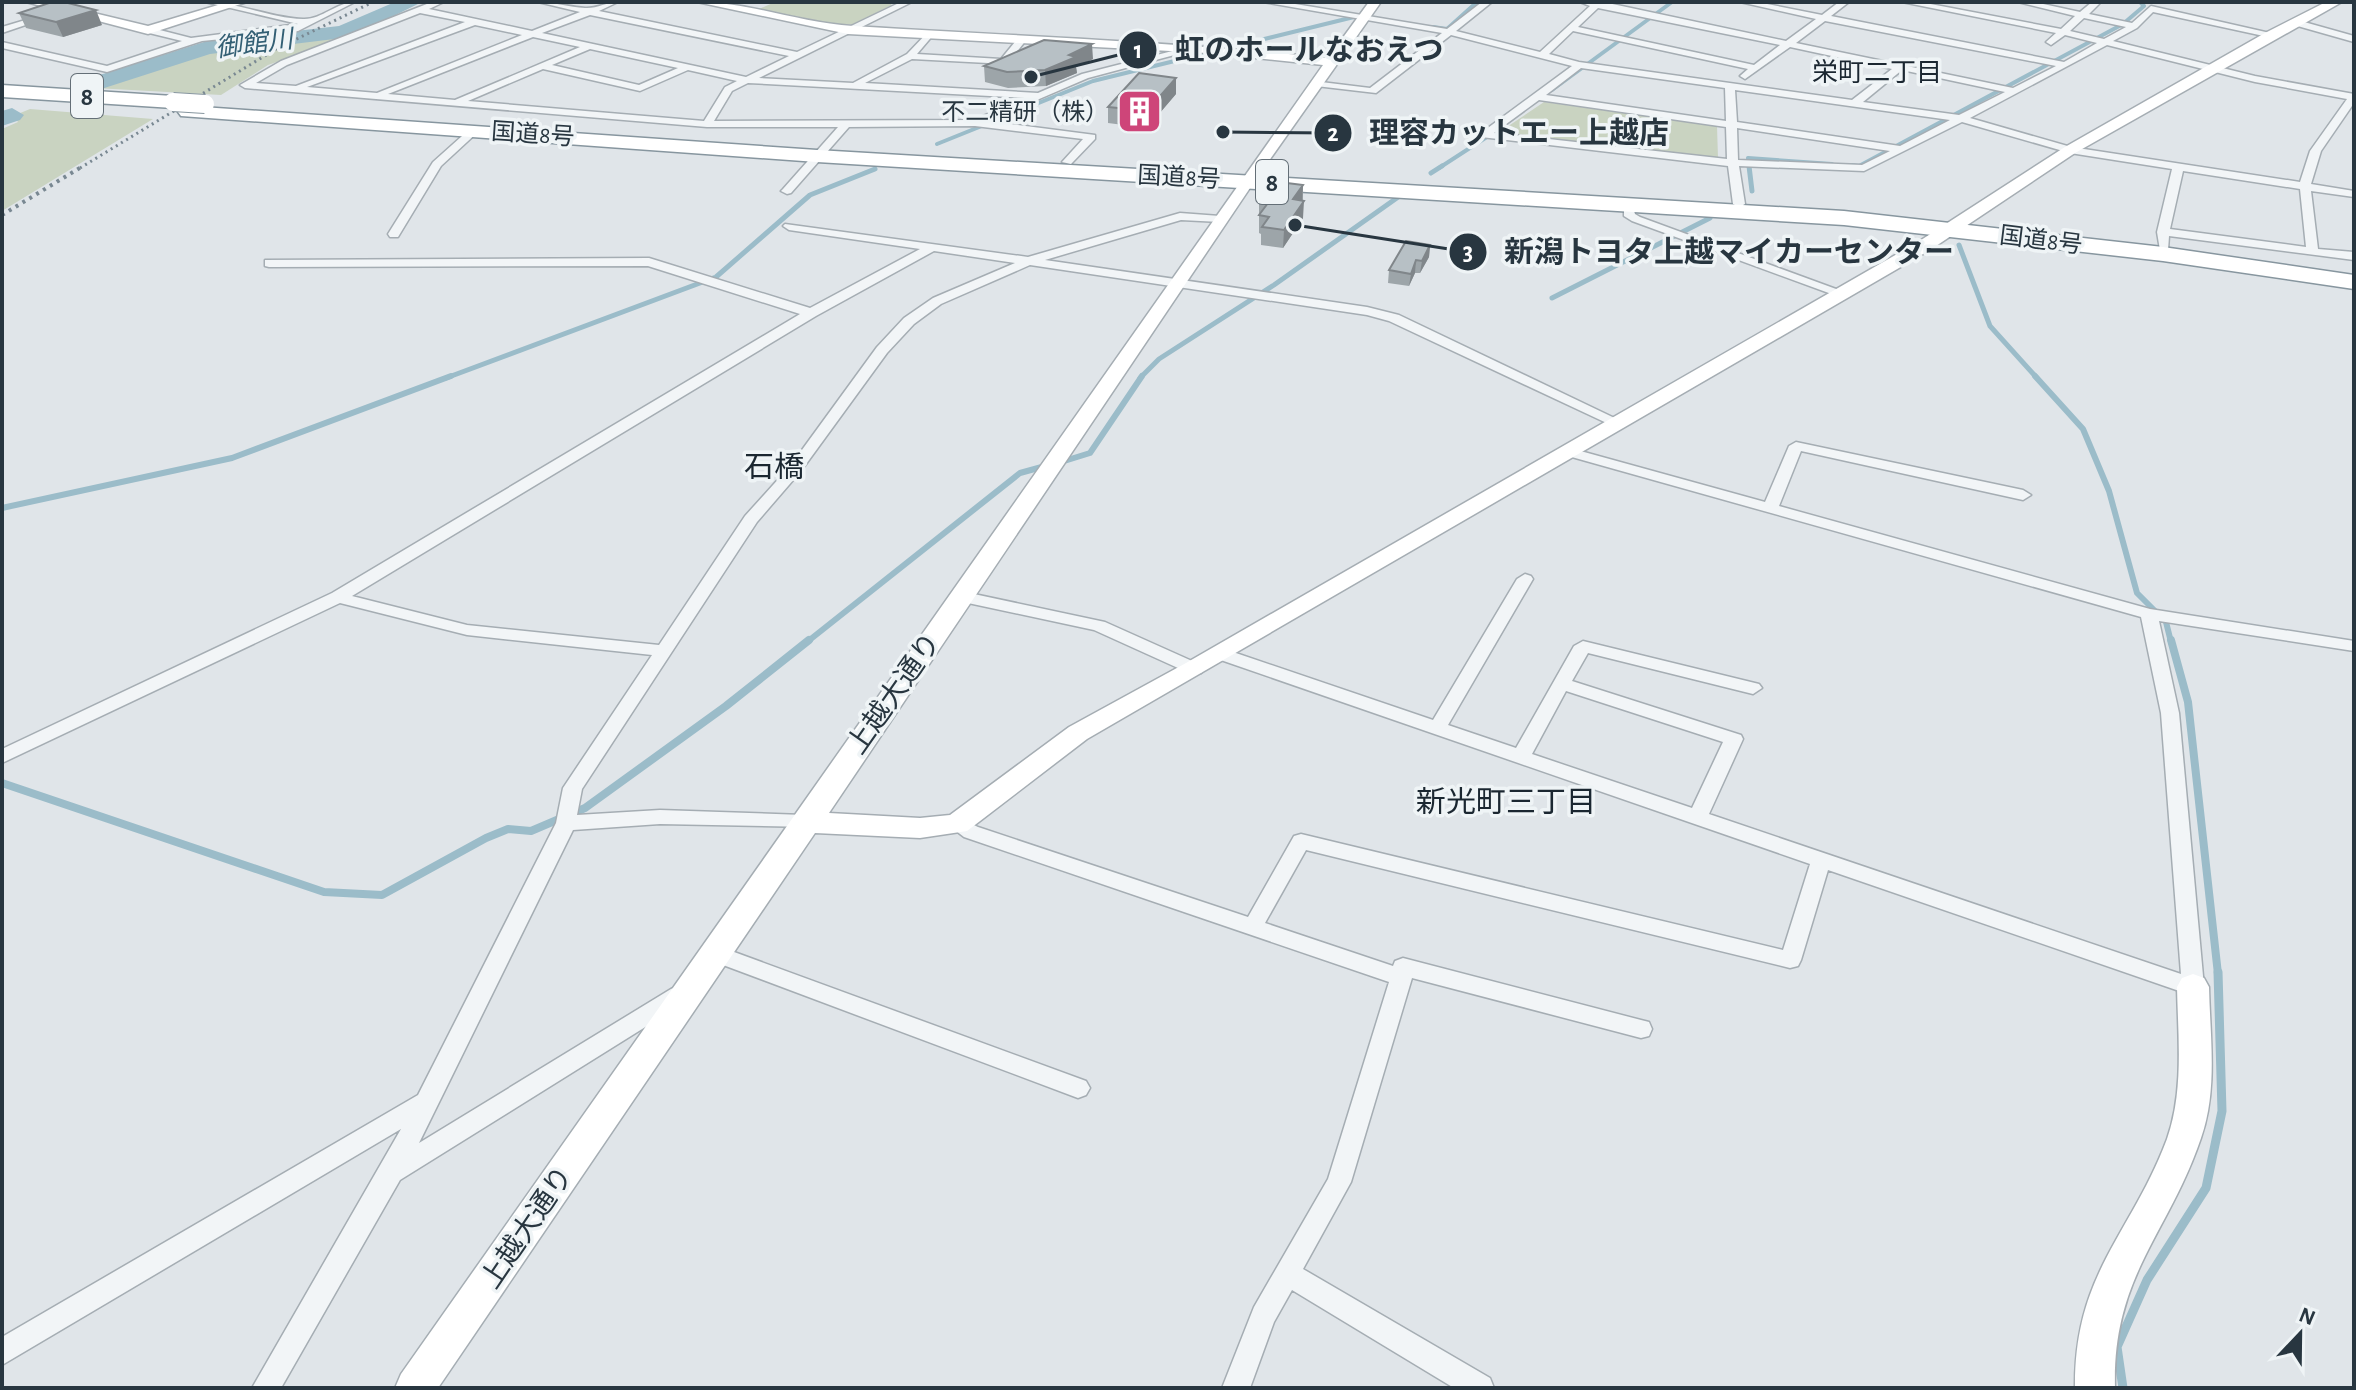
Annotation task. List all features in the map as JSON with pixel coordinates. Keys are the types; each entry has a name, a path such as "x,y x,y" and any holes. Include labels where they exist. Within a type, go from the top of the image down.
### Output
{"highway":[{"name":"国道8号","path":"2,91 475,130 1739,204 1952,227 2354,282"},
{"name":"国道8号","path":"2,100 519,123 821,152 1067,162 1628,206 2164,240 2354,274"}],"street":[{"path":"32,2 193,41"},
{"path":"209,2 307,23"},
{"path":"148,30 241,2"},
{"path":"4,47 103,70 193,41 288,31 351,2"},
{"path":"440,2 284,63 245,85 707,124 979,124 1091,137 1067,162"},
{"path":"542,2 798,55"},
{"path":"379,94 614,2"},
{"path":"707,124 728,89 908,2"},
{"path":"1267,2 1451,32 1579,65 1959,118 2070,150 2354,194"},
{"name":"上越大通り","path":"415,1388 1180,282 1220,219 1375,2"},
{"path":"1316,83 1372,91 1488,2"},
{"path":"1584,2 2015,91"},
{"path":"1744,2 2065,65"},
{"path":"1730,88 1845,2"},
{"path":"1906,2 2064,32 2216,69 2354,97 2315,147 2304,187 2305,218 2313,252"},
{"path":"2009,21 2027,2 2134,26"},
{"path":"2051,42 2086,15 2097,2"},
{"path":"710,3 848,30 1192,49 1330,62"},
{"path":"1543,55 1597,3"},
{"path":"566,823 660,817 920,828 957,824 1078,733 1195,669 1841,293 1952,227 2070,150 2270,36 2335,3"},
{"path":"1579,65 1485,135 1733,163 1864,168 2065,65 2134,26 2151,9 2270,36"},
{"path":"2,30 66,10"},
{"path":"419,10 747,80 1042,96"},
{"path":"294,89 474,22"},
{"path":"2297,23 2354,39"},
{"path":"1571,28 1754,68"},
{"path":"855,86 910,56 929,34"},
{"path":"910,56 1004,62 1022,39"},
{"path":"457,102 590,46"},
{"path":"979,124 1085,76 1192,49"},
{"path":"543,66 640,88 688,67"},
{"path":"1856,102 1900,67"},
{"path":"1730,88 1733,163 1739,204"},
{"path":"1534,96 1901,149"},
{"path":"787,191 845,125"},
{"path":"394,234 437,164 475,130"},
{"path":"2178,168 2164,240 2354,256"},
{"path":"1628,206 1630,216 1636,219 1841,293"},
{"path":"266,1388 391,1174 429,1101 566,823 573,788 751,519 796,468 895,334 937,301 1029,261 1180,216 1220,219"},
{"path":"789,226 1180,282 1394,318 1618,423"},
{"path":"2,757 338,597 811,313 930,248"},
{"path":"269,263 649,262 811,313"},
{"path":"1770,508 1796,446 2023,495"},
{"path":"1566,451 2149,614 2354,646"},
{"path":"1437,728 1525,579"},
{"path":"960,596 1099,626 1195,669"},
{"path":"338,597 467,630 664,651"},
{"path":"2095,1388 2096,1325 2111,1279 2141,1229 2185,1138 2193,1100 2193,987 2170,713 2149,614"},
{"path":"1521,756 1583,646 1753,688"},
{"path":"1221,654 2193,987"},
{"path":"1563,684 1734,739 1698,816"},
{"path":"957,824 971,832 1401,977"},
{"path":"1252,928 1301,841 1790,960 1822,858"},
{"path":"715,953 1078,1088"},
{"path":"1236,1388 1263,1316 1339,1182 1403,967 1641,1029"},
{"path":"391,1174 688,990"},
{"path":"2,1352 429,1101"},
{"path":"1286,1273 1480,1388"}],"green space":[{"path":"775,2 888,2 892,5 853,24 839,25 759,9"},
{"path":"354,35 268,65 221,95 95,88 206,51"},
{"path":"1544,102 1717,126 1718,158 1498,133"},
{"path":"30,109 153,119 2,211 2,129 18,122 13,116"}],"building":[{"path":"52,2 96,10 56,22 19,13"},
{"path":"1044,40 1092,44 1069,55 1076,57 1045,70 1007,72 984,66"},
{"path":"1139,73 1176,78 1147,111 1108,107"},
{"path":"1271,181 1303,185 1293,199 1304,201 1284,230 1262,227 1269,217 1259,215 1271,199 1259,198"},
{"path":"1406,241 1430,245 1422,261 1416,260 1411,274 1389,270"}],"waterway":[{"name":"御館川","path":"95,84 207,48 343,32 412,2"},
{"path":"1433,27 1447,29 1477,2"},
{"path":"1552,90 1672,2"},
{"path":"1852,165 1859,166 2123,24 2144,6 2140,2"},
{"path":"937,144 1093,81 1358,16"},
{"name":"御館川","path":"2,119 12,115"},
{"path":"1439,168 1493,133"},
{"path":"1749,168 1748,158 1832,164"},
{"path":"1431,173 1442,166"},
{"path":"1749,166 1752,191"},
{"path":"446,378 716,277 810,195 875,169"},
{"path":"1142,376 1159,359 1274,285 1401,195"},
{"path":"1552,298 1710,218"},
{"path":"1959,245 1990,326 2037,378"},
{"path":"2,508 232,458 451,376"},
{"path":"1061,462 1090,453 1142,376"},
{"path":"2035,376 2083,429 2109,491 2137,593 2166,622 2171,642"},
{"path":"807,642 1020,473 1049,465"},
{"path":"2,783 324,892 382,895 486,838 508,829 531,831 585,808 726,706 809,640"},
{"path":"2171,640 2188,702 2218,974"},
{"path":"2123,1388 2117,1347 2147,1280 2206,1188 2222,1111 2218,972"}],"railway":[{"path":"80,168 276,49 373,2"},
{"path":"2,215 83,166"}],"place":[{"name":"虹のホールなおえつ","path":"1031,77"},
{"name":"不二精研（株）","path":"1140,112"},
{"name":"理容カットエー上越店","path":"1223,132"},
{"name":"新潟トヨタ上越マイカーセンター","path":"1295,225"}],"district":[{"name":"栄町二丁目","path":"1877,72"},
{"name":"石橋","path":"774,467"},
{"name":"新光町三丁目","path":"1506,802"}]}
